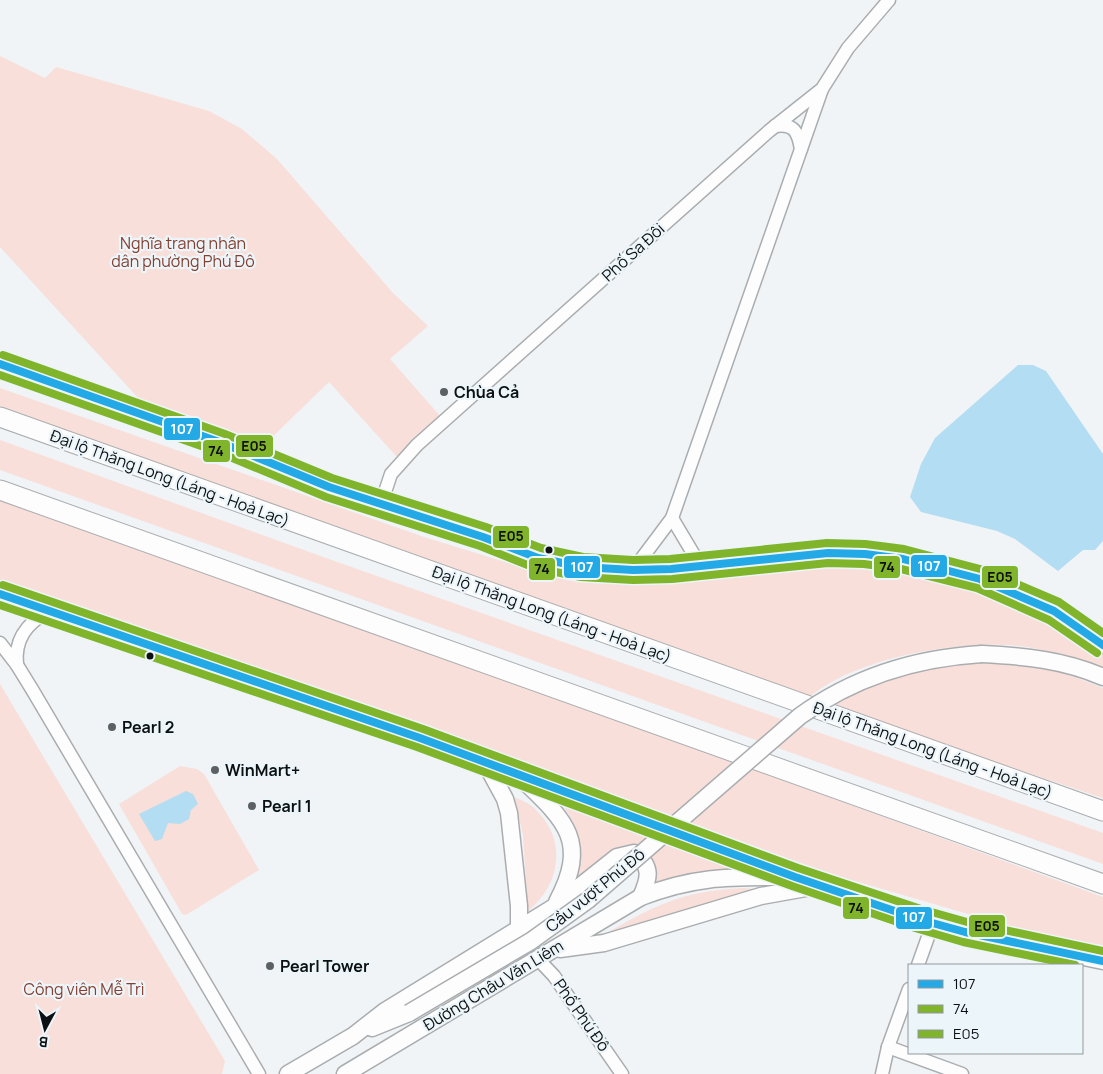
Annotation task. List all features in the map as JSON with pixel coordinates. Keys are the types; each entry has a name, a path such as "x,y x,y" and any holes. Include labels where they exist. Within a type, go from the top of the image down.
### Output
{"highway":[{"name":"Đại lộ Thăng Long (Láng - Hoà Lạc)","path":"0,417 1103,811"},
{"path":"0,490 1103,884"}],"main road":[{"path":"0,364 222,443 329,486 483,537 538,558 582,567 633,570 671,569 700,564 828,553 866,554 903,559 948,569 988,582 1054,611 1103,645"},
{"path":"0,594 420,738 486,764 821,886 965,932 1102,962"},
{"name":"Cầu vượt Phú Đô","path":"353,1036 409,1013 530,941 588,900 800,716 824,700 865,679 899,667 939,657 982,654 1028,656 1076,667 1103,677"},
{"path":"486,764 505,799 509,813 519,906 519,930"},
{"name":"Đường Châu Văn Liêm","path":"518,775 557,812 572,848 571,869 554,907"},
{"name":"Đường Châu Văn Liêm","path":"288,1074 353,1036 385,1011 519,930 554,907 617,857 626,853 634,854 643,859 648,867 649,877 641,898"},
{"name":"Đường Châu Văn Liêm","path":"345,1074 641,898 669,886 700,879 795,877"},
{"path":"553,950 604,944 760,896 821,886"}],"street":[{"name":"Phố Sa Đôi","path":"381,504 392,474 417,445 775,126 822,89 848,48 889,0"},
{"path":"633,570 672,518 822,89"},
{"path":"775,126 785,125 793,128 798,133 801,149"},
{"path":"672,518 700,564"},
{"path":"17,665 16,652 20,638 28,626 49,611"},
{"path":"0,643 17,665 259,1074"},
{"path":"918,964 933,923"},
{"name":"Phố Phú Đô","path":"538,959 554,976 622,1074"},
{"path":"882,1074 888,1047 908,992"},
{"path":"888,1047 962,1074"}],"green space":[{"name":"Nghĩa trang nhân dân phường Phú Đô","path":"0,56 45,78 56,67 209,111 242,129 277,159 393,293 428,326 390,359 441,417 397,457 329,382 264,445 140,400 0,247"},
{"path":"0,388 424,537 541,573 606,583 647,585 691,582 798,563 851,561 905,567 940,574 1008,597 1061,624 1103,651 1103,670 1066,656 1027,647 973,645 942,648 880,662 852,672 826,685 806,700 0,407"},
{"path":"0,440 326,558 1103,833 1103,864 0,470"},
{"path":"0,494 1103,897 1103,945 1058,940 841,877 0,583"},
{"path":"988,663 1037,666 1059,671 1103,688 1103,798 829,707 855,693 897,676 926,668"},
{"name":"Công viên Mễ Trì","path":"0,684 225,1061 222,1074 0,1074"},
{"path":"180,766 197,769 204,774 259,870 186,915 182,914 119,804"},
{"path":"514,797 532,806 545,820 552,833 556,847 556,861 548,888 528,911 523,835"},
{"path":"564,807 738,869 710,870 653,886 655,866 650,852 576,881 580,852 579,843 574,825"},
{"path":"742,888 754,889 604,935 638,915 670,901 703,892"}],"water":[{"path":"1018,365 1033,365 1046,371 1103,454 1103,541 1095,550 1083,550 1058,571 1015,539 997,531 921,512 910,497 921,464 935,438"},
{"path":"186,791 193,794 198,804 191,810 189,819 180,824 168,823 162,839 155,841 139,814"}],"transit line":[{"name":"E05","path":"3,355 225,434 332,478 486,527 541,548 583,557 633,560 670,559 827,543 865,544 904,549 984,570 1059,602 1103,633"},
{"name":"107","path":"0,364 222,443 329,487 483,537 538,558 582,567 633,570 671,569 828,553 865,554 903,559 980,579 1054,611 1103,645"},
{"name":"74","path":"0,375 218,452 326,497 480,546 535,568 581,577 633,580 672,579 828,563 864,564 901,569 977,588 1049,620 1097,653"},
{"name":"E05","path":"3,585 423,729 798,868 921,909 967,922 1103,951"},
{"name":"107","path":"0,594 420,738 795,877 918,919 965,932 1103,961"},
{"name":"74","path":"0,605 417,747 792,886 915,928 963,942 1070,964"}],"place":[{"name":"Chùa Cả","path":"444,392"},
{"name":"Pearl 2","path":"112,727"},
{"name":"WinMart+","path":"215,770"},
{"name":"Pearl 1","path":"252,806"},
{"name":"Pearl Tower","path":"270,966"}]}
